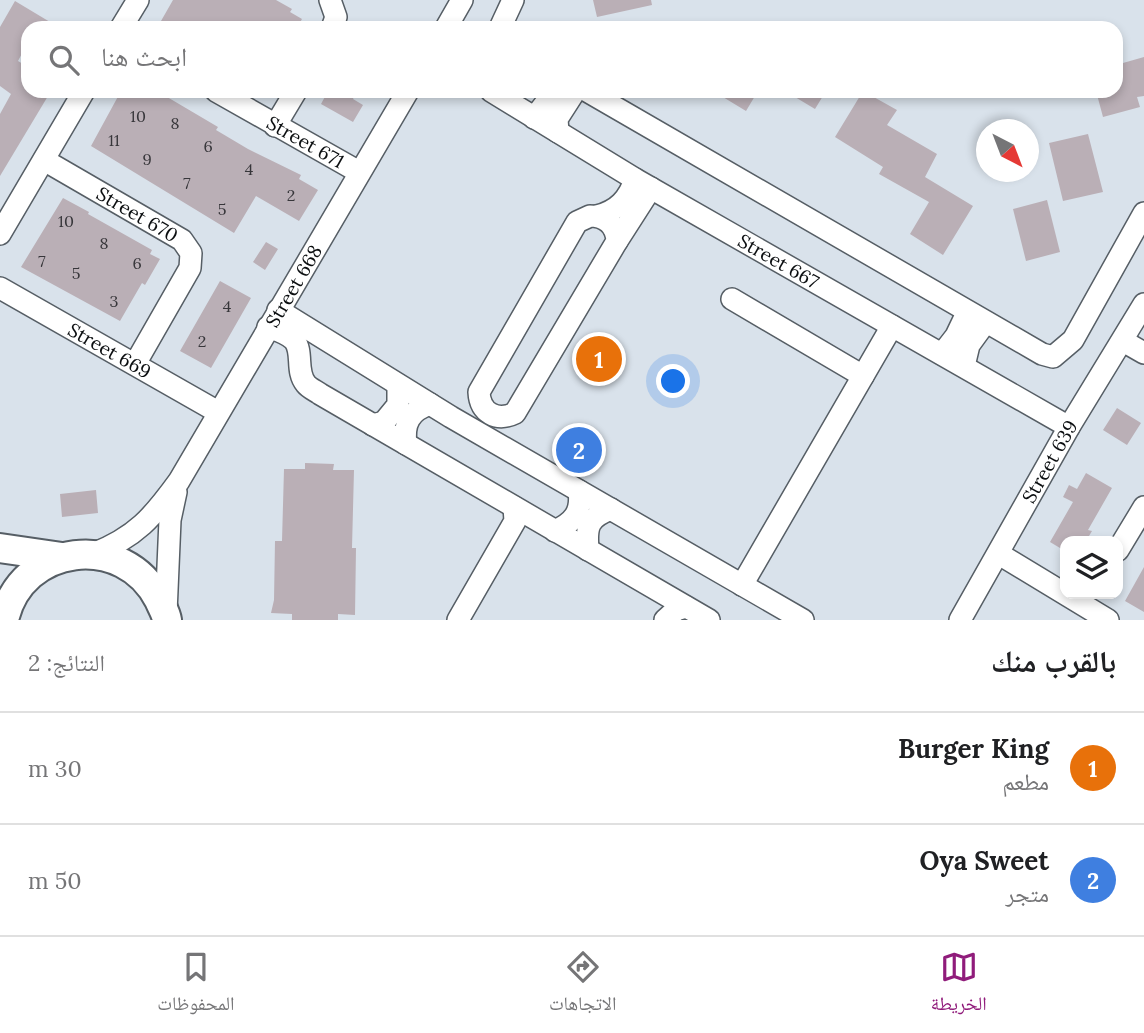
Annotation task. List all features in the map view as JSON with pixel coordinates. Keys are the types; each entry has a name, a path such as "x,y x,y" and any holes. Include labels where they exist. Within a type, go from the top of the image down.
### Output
{"main road":[{"path":"0,548 62,557 93,554 125,564 151,585 167,617"},
{"path":"4,620 7,608 20,585 39,568 62,557"}],"street":[{"path":"125,21 138,0"},
{"path":"330,0 335,9 335,21"},
{"path":"450,21 462,0"},
{"path":"503,21 513,0"},
{"path":"0,234 7,205 44,160 80,98"},
{"name":"Street 671","path":"228,98 359,172"},
{"path":"275,126 292,98"},
{"name":"Street 668","path":"93,554 133,534 153,516 179,481 404,98"},
{"name":"Street 667","path":"502,98 643,184 1069,427"},
{"path":"534,118 550,98"},
{"path":"558,132 557,120 571,98"},
{"path":"599,98 976,318 1052,357 1073,340 1144,213"},
{"name":"Street 670","path":"44,160 182,240 191,253 190,268 135,363"},
{"path":"451,417 468,407 479,392 577,222 583,218 608,214 643,184"},
{"path":"504,448 507,425 617,241 643,184"},
{"path":"597,216 610,222 617,234 617,241"},
{"name":"Street 669","path":"0,288 218,412"},
{"path":"732,299 863,376"},
{"name":"Street 639","path":"960,620 1069,427 1144,304"},
{"path":"273,318 327,341 451,417 742,585 766,609 796,619"},
{"path":"273,318 294,341 299,351 300,373 306,384 709,620"},
{"path":"942,354 956,336 976,318"},
{"path":"964,366 976,318"},
{"path":"742,585 892,326"},
{"path":"299,362 316,344 327,341"},
{"path":"1122,341 1144,354"},
{"path":"373,425 384,422 398,405 398,385"},
{"path":"479,392 481,405 490,414 503,417 515,413"},
{"path":"406,444 404,431 408,418 417,408 429,404"},
{"name":"Street 668","path":"167,617 166,574 170,520 179,481"},
{"path":"555,531 575,518 581,502 579,491"},
{"path":"458,620 515,521 514,507"},
{"path":"1123,542 1144,507"},
{"path":"588,550 586,532 589,524 598,514 611,509"},
{"path":"999,554 1088,600 1108,620"},
{"path":"664,620 676,610 687,607"}],"building":[{"path":"173,0 276,0 292,9 290,12 302,19 301,21 161,21"},
{"path":"593,0 651,0 652,5 597,17"},
{"path":"15,1 48,21 21,21 21,55 18,61 21,63 21,98 47,98 0,176 0,114 11,94 0,86 0,27"},
{"path":"1144,57 1144,96 1137,97 1140,107 1103,117 1098,98 1123,98 1123,63"},
{"path":"117,98 169,98 218,127 216,130 248,149 301,175 299,179 318,190 299,221 256,196 234,233 91,146"},
{"path":"324,98 354,98 363,105 353,122 321,104"},
{"path":"725,98 754,98 746,111"},
{"path":"797,98 822,98 815,109"},
{"path":"859,98 876,98 897,110 887,125 937,154 925,177 973,206 943,255 910,234 929,202 879,174 883,167 835,137"},
{"path":"1088,134 1103,192 1063,201 1049,143"},
{"path":"63,198 152,250 150,254 160,259 145,285 142,283 120,321 21,267"},
{"path":"1047,200 1060,252 1026,261 1013,209"},
{"path":"266,242 278,249 265,270 253,262"},
{"path":"220,281 251,298 211,368 180,351"},
{"path":"1117,408 1141,423 1127,445 1103,430"},
{"path":"305,463 334,464 333,470 354,470 352,548 356,548 355,615 338,614 338,620 292,620 292,614 271,613 274,600 275,541 282,541 284,469 305,469"},
{"path":"1086,473 1112,488 1088,530 1092,531 1089,536 1060,536 1060,548 1050,542 1073,502 1063,497 1069,485 1077,489"},
{"path":"96,490 98,513 62,517 60,494"},
{"path":"1144,567 1144,612 1125,601"}],"place":[{"name":"Burger King","path":"599,359"},
{"name":"Oya Sweet","path":"579,450"}]}
